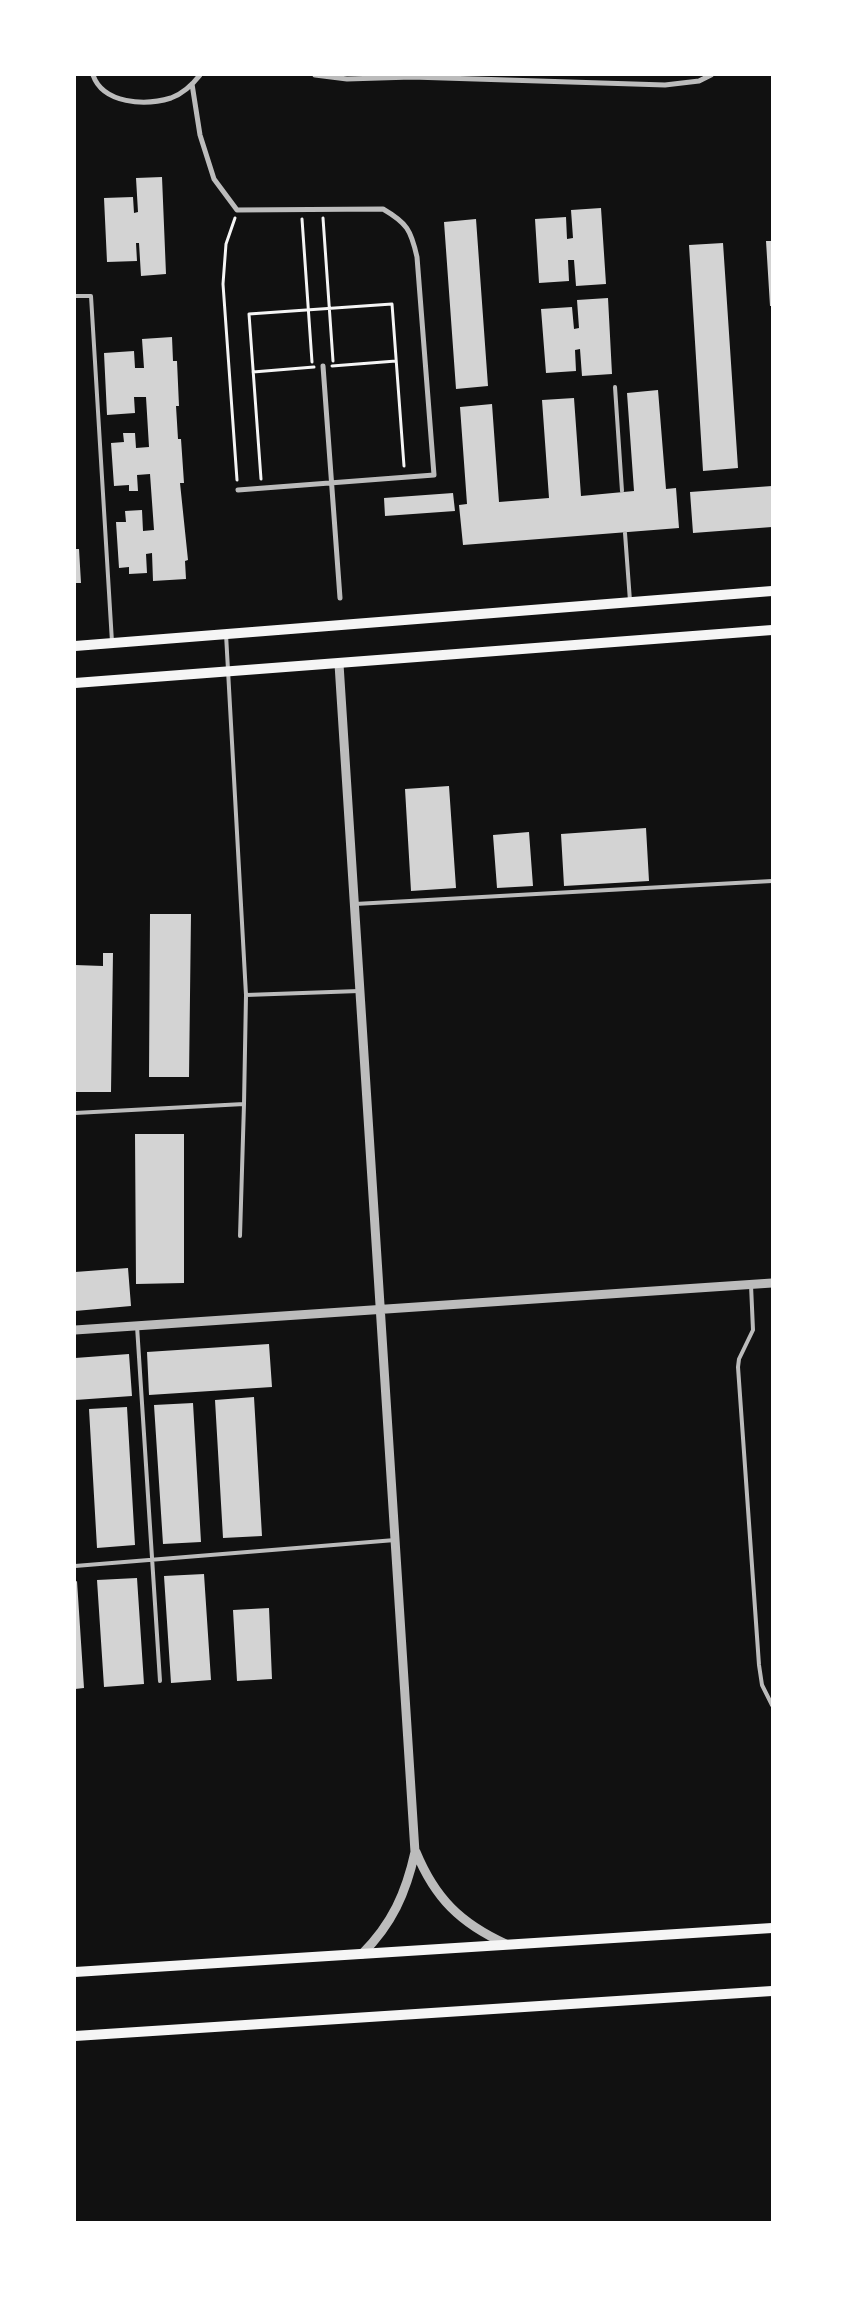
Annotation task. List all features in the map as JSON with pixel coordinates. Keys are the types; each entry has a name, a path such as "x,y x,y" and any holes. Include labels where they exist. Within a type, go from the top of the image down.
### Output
{"main road":[{"path":"75,646 772,591"},
{"path":"75,683 772,630"},
{"path":"75,1972 772,1928"},
{"path":"75,2036 772,1991"}],"street":[{"path":"93,75 96,83 117,99 142,102 172,98 192,84 200,75"},
{"path":"315,75 347,79 493,79 665,85 699,81 711,75"},
{"path":"192,84 201,135 214,179 237,210 383,209 401,219 412,235 417,257 434,475 238,490"},
{"path":"323,366 340,598"},
{"path":"339,664 379,1309 416,1852 426,1878 441,1899 481,1933 508,1946"},
{"path":"75,1330 772,1283"},
{"path":"362,1954 388,1924 401,1902 416,1852"}],"lane":[{"path":"75,296 91,296 112,643"},
{"path":"615,387 622,491"},
{"path":"625,533 630,602"},
{"path":"226,634 246,995 240,1236"},
{"path":"354,904 772,881"},
{"path":"246,995 360,991"},
{"path":"75,1113 244,1104"},
{"path":"751,1284 753,1330 739,1359 738,1367 759,1665 762,1685 772,1705"},
{"path":"137,1326 160,1681"},
{"path":"75,1566 396,1540"}],"path":[{"path":"301,209 312,367"},
{"path":"322,209 334,366"},
{"path":"237,210 226,244 223,284 238,490"}],"building":[{"path":"162,177 166,274 141,276 139,243 136,243 137,261 107,262 104,198 133,197 134,213 138,212 136,178"},
{"path":"601,208 606,284 576,286 574,260 568,260 569,281 539,283 535,219 566,217 567,239 573,238 571,210"},
{"path":"476,219 488,386 456,389 444,222"},
{"path":"766,241 772,241 772,306 770,306"},
{"path":"723,243 738,468 703,471 689,245"},
{"path":"608,298 612,374 582,376 580,349 575,350 576,371 546,373 541,309 572,307 574,329 579,328 577,300"},
{"path":"172,337 173,361 177,361 179,406 176,406 184,483 180,483 188,560 185,561 186,579 153,581 152,553 146,554 147,573 129,574 129,567 119,568 116,522 126,522 125,511 142,510 143,531 154,530 150,474 137,475 138,491 129,491 129,485 114,486 111,443 124,442 123,433 135,433 136,448 149,447 146,397 134,397 135,413 107,415 104,353 134,351 135,368 144,368 142,339"},
{"path":"658,390 666,489 676,488 679,528 463,545 459,505 467,504 460,407 492,404 499,502 549,498 542,400 574,398 581,496 634,491 627,393"},
{"path":"772,486 772,527 693,533 690,492"},
{"path":"453,493 455,511 385,516 384,498"},
{"path":"75,549 79,549 81,583 75,583"},
{"path":"449,786 456,888 411,891 405,789"},
{"path":"646,828 649,881 564,886 561,834"},
{"path":"529,832 533,886 497,888 493,835"},
{"path":"150,914 191,914 189,1077 149,1077"},
{"path":"103,953 113,953 111,1092 75,1092 75,965 103,966"},
{"path":"135,1134 184,1134 184,1283 136,1284"},
{"path":"128,1268 131,1306 75,1311 75,1272"},
{"path":"269,1344 272,1387 149,1395 147,1352"},
{"path":"129,1354 132,1396 75,1400 75,1358"},
{"path":"254,1397 262,1536 223,1538 215,1400"},
{"path":"193,1403 201,1542 163,1544 154,1405"},
{"path":"127,1407 135,1545 97,1548 89,1409"},
{"path":"204,1574 211,1680 171,1683 164,1576"},
{"path":"137,1578 144,1684 104,1687 97,1580"},
{"path":"77,1581 84,1688 75,1689 75,1582"},
{"path":"269,1608 272,1679 237,1681 233,1610"}]}
